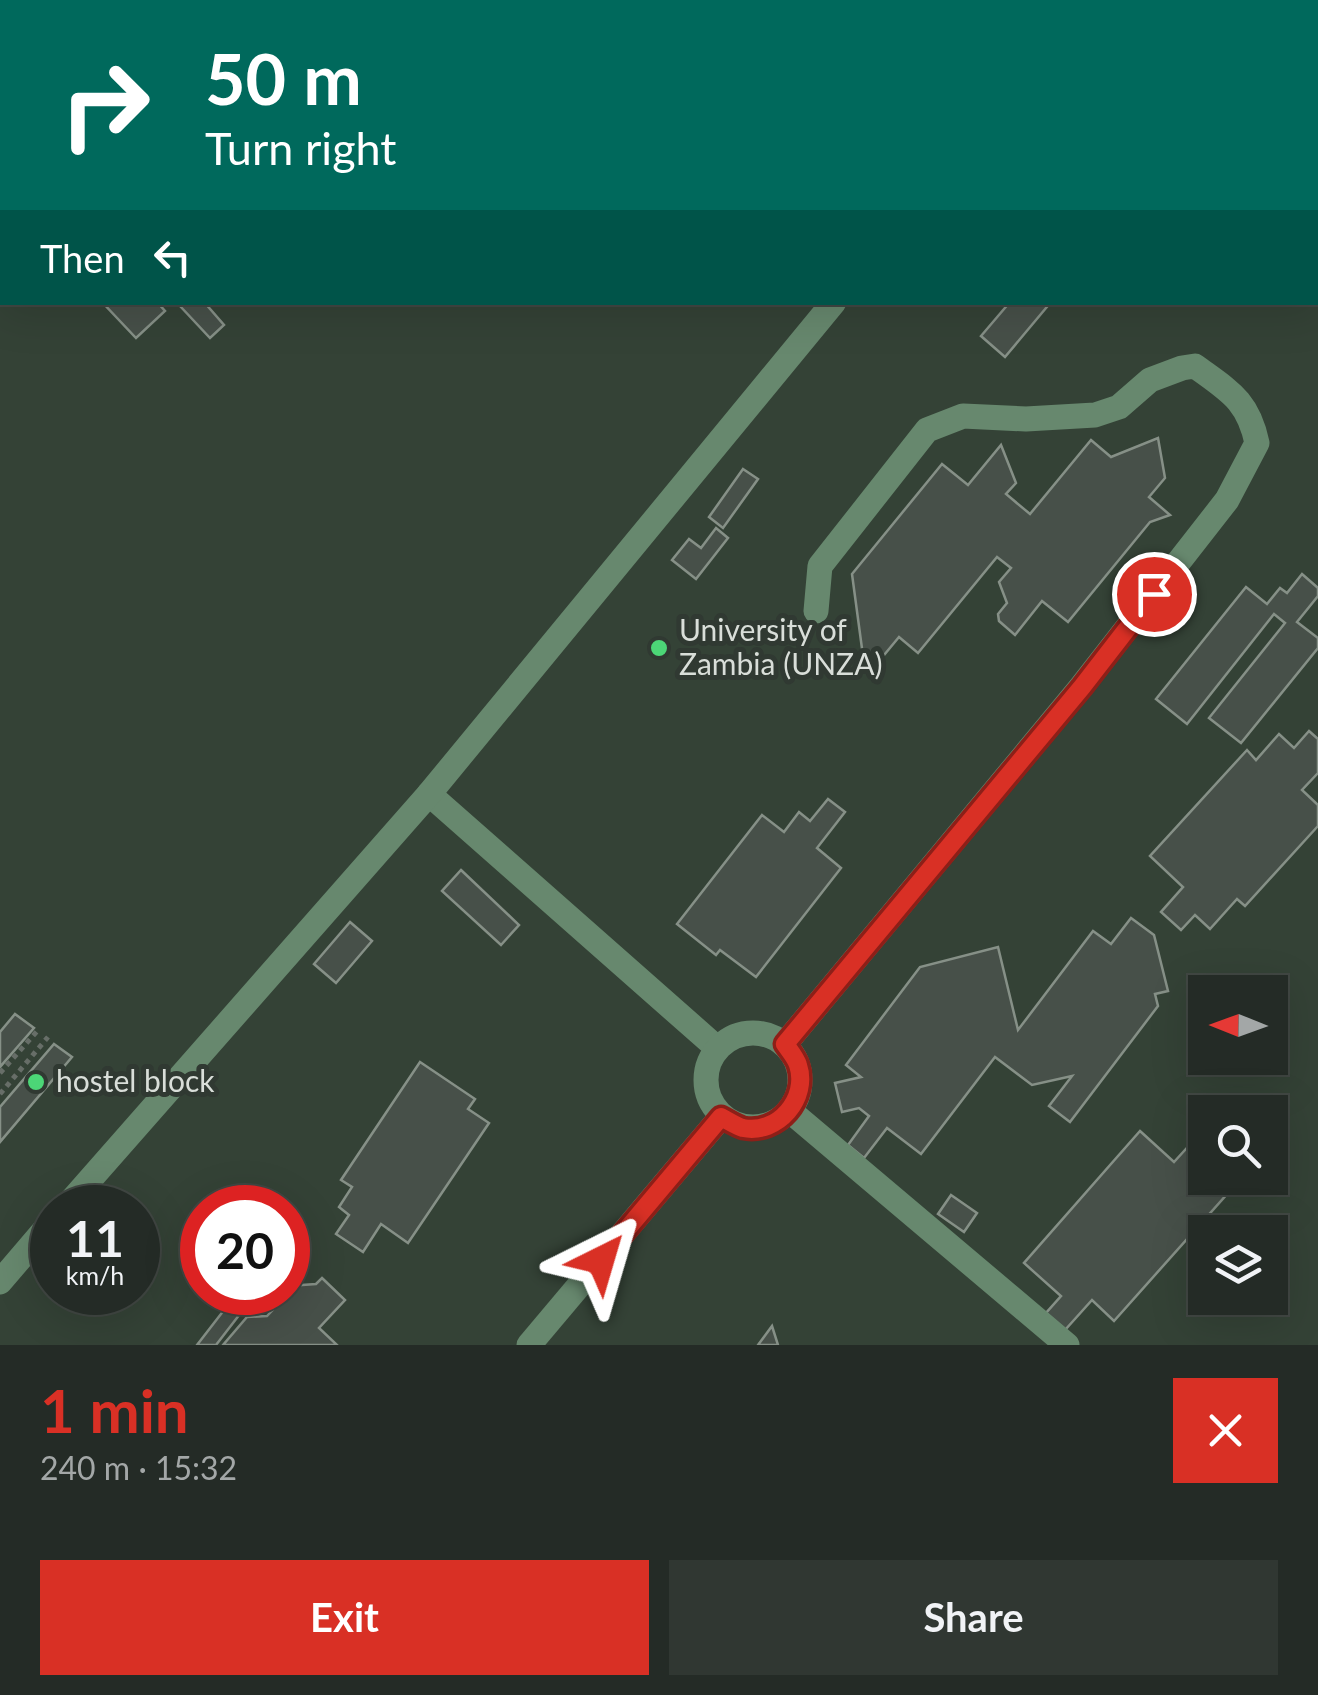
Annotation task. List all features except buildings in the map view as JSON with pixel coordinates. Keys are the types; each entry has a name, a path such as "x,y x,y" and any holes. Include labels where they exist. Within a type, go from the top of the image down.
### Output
{"lane":[{"path":"84,1185 429,794 832,305"},
{"path":"785,1044 1082,687 1227,500 1258,443 1252,419 1241,400 1196,366 1150,380 1120,407 1095,415 1026,420 963,416 927,430 820,566 816,611"},
{"path":"429,794 718,1048"},
{"path":"762,1033 785,1044 798,1064 800,1089 790,1111 769,1126 744,1128 721,1117 707,1096 706,1070 718,1048 738,1034 762,1033"},
{"path":"790,1111 1067,1345"},
{"path":"529,1345 721,1117"},
{"path":"0,1282 30,1248"}],"path":[{"path":"0,1072 39,1028"},
{"path":"0,1094 48,1036"}],"shaded area":[{"name":"University of Zambia (UNZA)","path":"0,305 1318,305 1318,1345 0,1345"}],"place":[{"name":"University of Zambia (UNZA)","path":"659,648"},
{"name":"hostel block","path":"36,1082"}],"route":[{"path":"601,1260 721,1117 744,1128 769,1126 790,1111 800,1089 798,1064 785,1044 1082,687 1154,594"}]}
